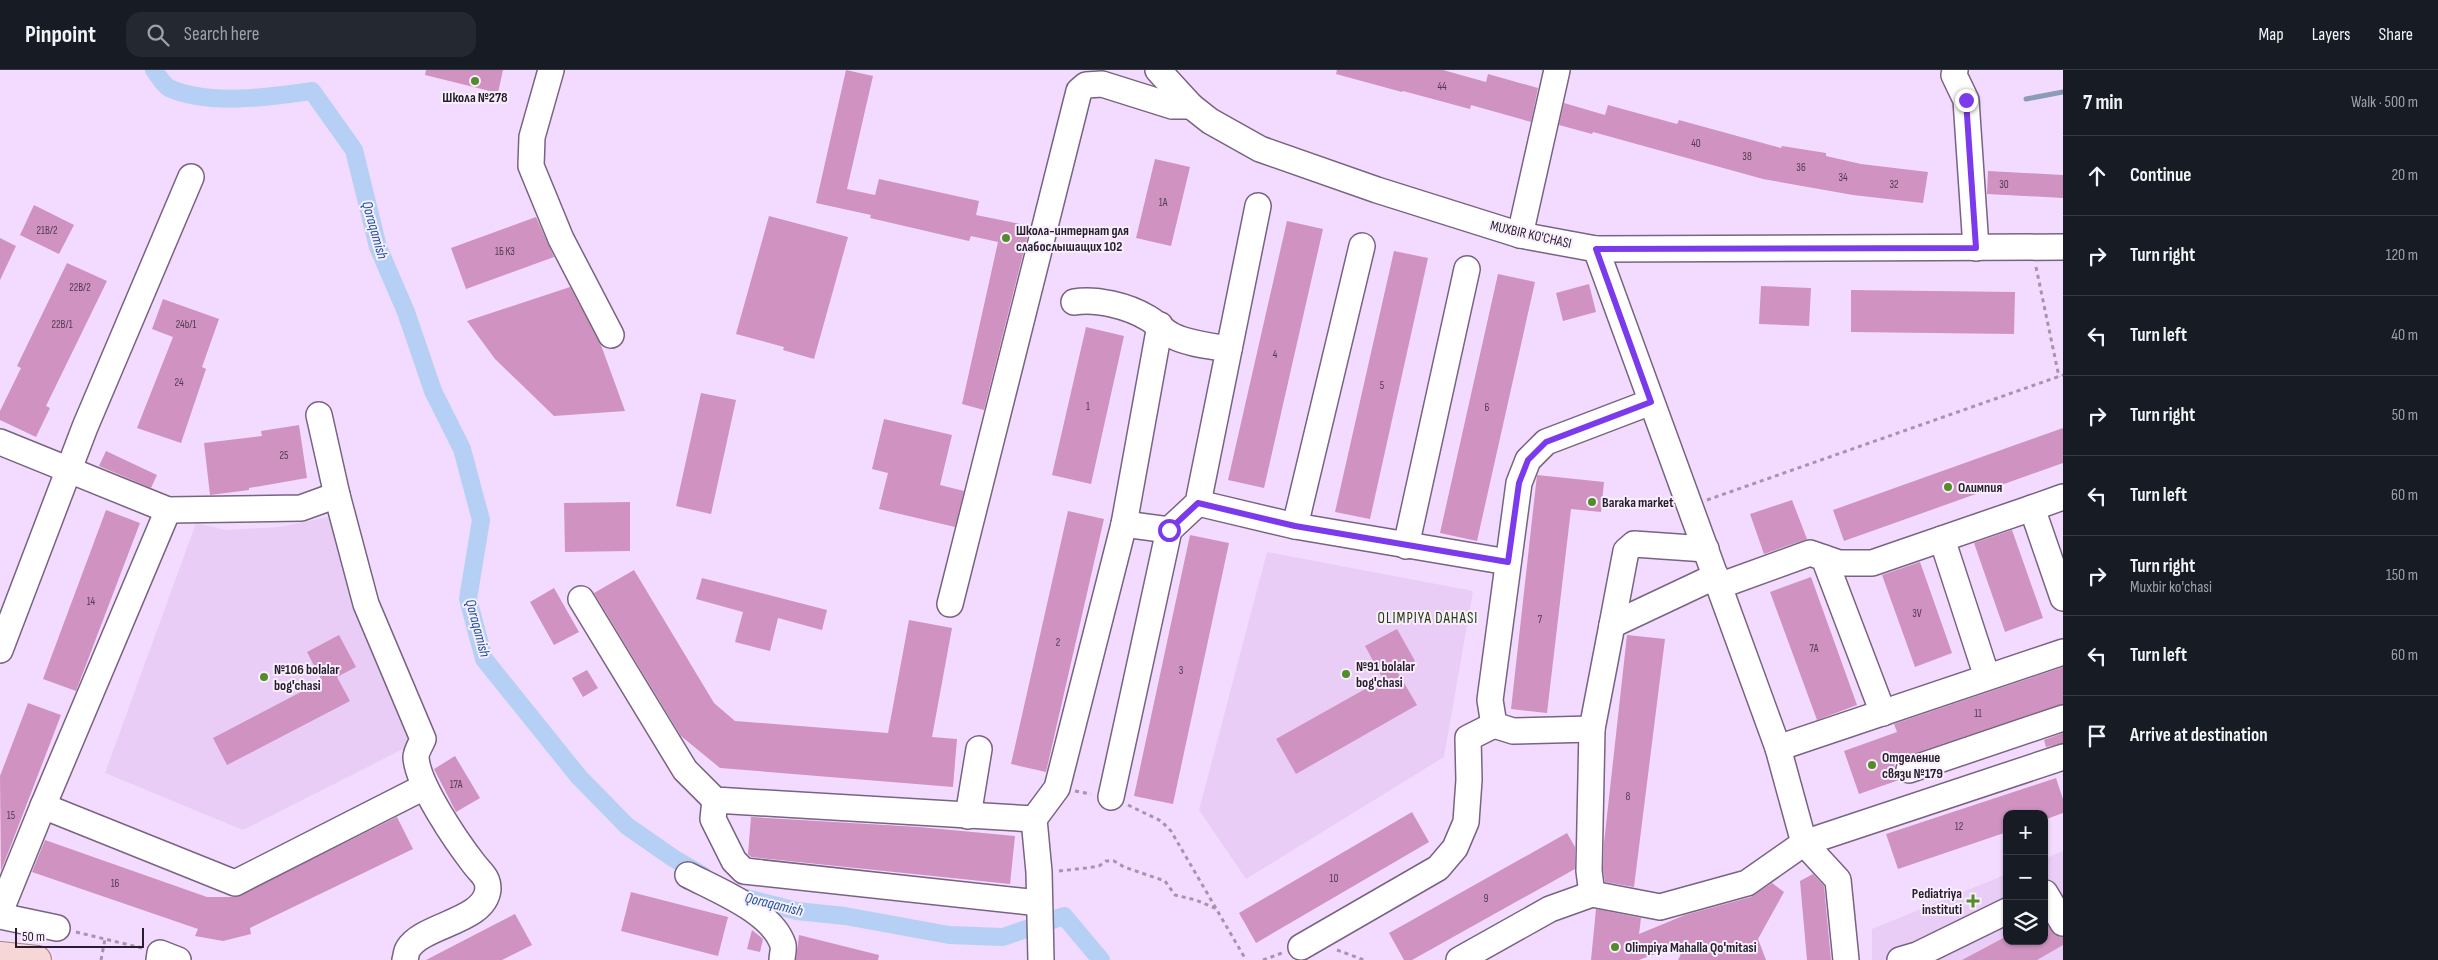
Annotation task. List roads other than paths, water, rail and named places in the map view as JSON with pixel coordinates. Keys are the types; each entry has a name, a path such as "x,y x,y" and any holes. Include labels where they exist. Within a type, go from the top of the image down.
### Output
{"main road":[{"path":"0,956 37,960"}],"street":[{"path":"551,70 532,137 532,166 561,239 611,335"},
{"name":"MUXBIR KO'CHASI","path":"1158,70 1191,106 1210,121 1260,149 1377,190 1520,235 1596,249 2063,247"},
{"path":"1520,235 1557,70"},
{"path":"1955,70 1954,76 1966,100 1976,248"},
{"path":"950,604 1079,92 1086,85 1123,80 1172,106 1191,106"},
{"path":"0,650 7,611 70,470 85,427 191,177"},
{"path":"1111,797 1169,530 1198,503 1258,206"},
{"path":"1295,526 1362,246"},
{"path":"1596,249 1778,748 1804,843 1838,880 1846,960"},
{"path":"1406,546 1467,270"},
{"path":"1074,302 1086,300 1129,309 1160,325 1171,336 1186,341 1229,349"},
{"path":"1041,960 1039,872 1034,819 1058,788 1124,524 1160,325"},
{"path":"1494,725 1490,700 1519,483 1528,460 1546,442 1651,402"},
{"path":"320,415 337,495 366,604 423,739 416,756 424,787 474,864 487,879 488,891 484,902 473,911 424,937 408,948 405,960"},
{"path":"0,442 168,510 301,508 337,495"},
{"path":"1612,625 1717,581 1810,553 1839,563 1872,562 2063,497"},
{"path":"1198,503 1295,526 1508,562"},
{"path":"2032,508 2063,598"},
{"path":"0,912 168,510"},
{"path":"1124,524 1169,530"},
{"path":"1942,539 1987,677"},
{"path":"1592,894 1590,871 1592,729 1626,551 1634,544 1706,549"},
{"path":"1824,558 1882,712"},
{"path":"581,599 685,770 715,800 1034,819"},
{"path":"1778,748 2063,652"},
{"path":"1909,770 2063,718"},
{"path":"1301,947 1438,868 1455,848 1466,822 1469,780 1468,738 1494,725 1513,731 1592,729"},
{"path":"968,816 979,749"},
{"path":"1459,960 1550,909 1592,894 1660,907 1746,883 1804,843 2063,757"},
{"path":"43,806 78,816 151,844 235,883 312,838 424,787"},
{"path":"715,800 713,819 734,861 744,871 1039,903"},
{"path":"688,875 730,896 770,922 784,946 782,960"},
{"path":"2048,892 2063,887"},
{"path":"2048,898 2063,923"},
{"path":"1900,960 1917,955 2003,913"},
{"path":"0,916 57,928"}],"waterway":[{"name":"Qoraqamish","path":"154,70 167,87 185,94 202,97 239,99 312,91 354,150 378,247 406,312 433,391 462,449 481,520 468,599 484,659 579,777 627,826 673,858 704,876"},
{"path":"2026,99 2063,92"},
{"name":"Qoraqamish","path":"742,897 797,911 845,916 949,935 1003,937 1064,916 1101,960"}],"place":[{"name":"Школа №278","path":"475,81"},
{"name":"Школа-интернат для слабослышащих 102","path":"1006,238"},
{"name":"Олимпия","path":"1948,487"},
{"name":"Baraka market","path":"1592,502"},
{"name":"№91 bolalar bog'chasi","path":"1346,674"},
{"name":"№106 bolalar bog'chasi","path":"264,677"},
{"name":"Отделение связи №179","path":"1872,765"},
{"name":"Pediatriya instituti","path":"1973,901"},
{"name":"Olimpiya Mahalla Qo'mitasi","path":"1615,947"}],"district":[{"name":"OLIMPIYA DAHASI","path":"1428,618"}]}
